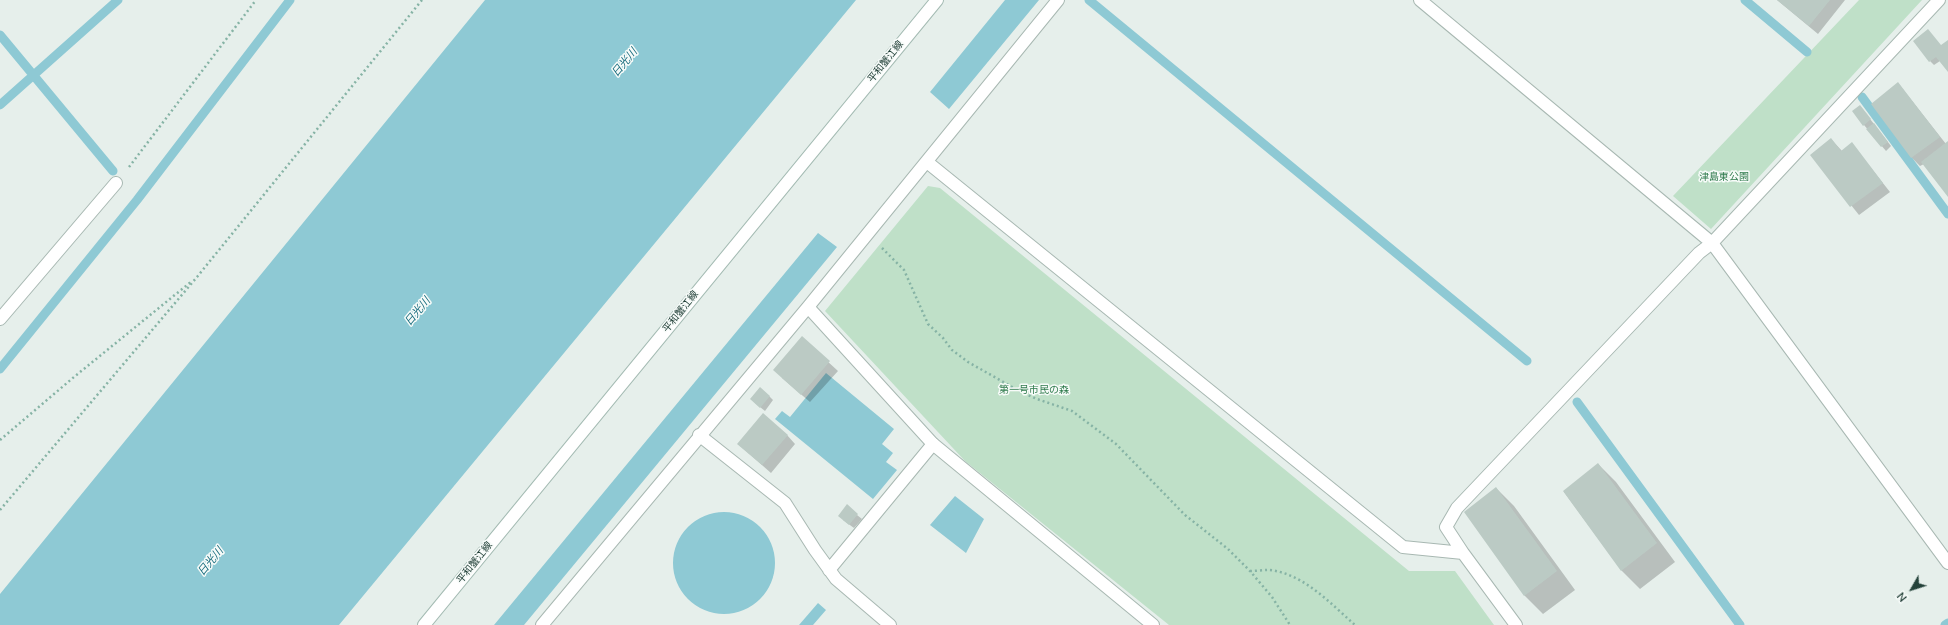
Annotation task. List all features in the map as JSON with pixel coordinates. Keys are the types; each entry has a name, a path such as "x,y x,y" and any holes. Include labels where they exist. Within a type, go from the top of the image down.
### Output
{"street":[{"name":"平和蟹江線","path":"424,625 938,0"},
{"path":"542,625 699,435 808,307 1058,0"},
{"path":"1420,0 1712,243 1948,563"},
{"path":"1516,625 1463,554 1446,527 1457,508 1699,253 1712,243 1939,0"},
{"path":"927,162 1403,547 1463,554"},
{"path":"0,319 116,183"},
{"path":"808,307 933,444 1153,625"},
{"path":"699,435 785,503 836,579 890,625"},
{"path":"829,570 933,444"}],"path":[{"path":"116,183 256,0"},
{"path":"0,510 197,277 422,0"},
{"path":"868,234 904,270 928,324 943,338 952,350 968,362 1021,392 1036,399 1072,411 1116,444 1185,515 1228,549 1250,571 1272,597 1290,625"},
{"path":"0,440 74,377 197,277"},
{"path":"1250,571 1270,570 1293,576 1323,596 1355,625"}],"green space":[{"name":"津島東公園","path":"1859,0 1922,0 1711,229 1673,196"},
{"name":"第一号市民の森","path":"928,186 940,188 1409,571 1455,571 1494,625 1169,625 965,461 825,311"}],"water":[{"name":"日光川","path":"485,0 856,0 339,625 0,625 0,594"},
{"path":"1005,0 1039,0 949,109 930,92"},
{"path":"818,233 837,247 524,625 494,625"},
{"path":"826,373 894,429 882,444 893,453 886,462 897,470 873,499 775,419 782,411 790,417"},
{"path":"955,496 984,519 966,553 930,525"},
{"path":"724,512 744,516 752,520 760,527 767,535 771,543 775,563 771,583 767,591 760,599 752,606 744,610 724,614 704,610 696,606 688,599 681,591 677,583 673,563 677,543 681,535 688,527 696,520 704,516"},
{"path":"818,603 826,610 813,625 799,625"}],"building":[{"path":"1777,0 1830,0 1809,26"},
{"path":"1928,29 1941,45 1948,40 1948,72 1936,57 1929,62 1913,41"},
{"path":"1898,82 1940,137 1911,158 1871,104"},
{"path":"1860,105 1871,119 1863,126 1852,111"},
{"path":"1874,123 1888,142 1881,147 1866,129"},
{"path":"1831,138 1841,151 1852,142 1883,183 1850,207 1810,155"},
{"path":"1948,141 1948,197 1921,162"},
{"path":"802,336 830,361 801,395 773,370"},
{"path":"760,387 770,396 760,408 750,399"},
{"path":"763,413 788,435 762,465 737,444"},
{"path":"1598,463 1657,543 1621,571 1563,491"},
{"path":"1496,487 1557,571 1524,596 1464,512"},
{"path":"847,504 858,514 849,525 838,516"}],"waterway":[{"path":"0,105 118,0"},
{"path":"0,369 137,200 290,0"},
{"path":"1089,0 1527,361"},
{"path":"1745,0 1807,52"},
{"path":"0,35 113,171"},
{"path":"1862,97 1948,214"},
{"path":"1577,402 1740,625"}]}
